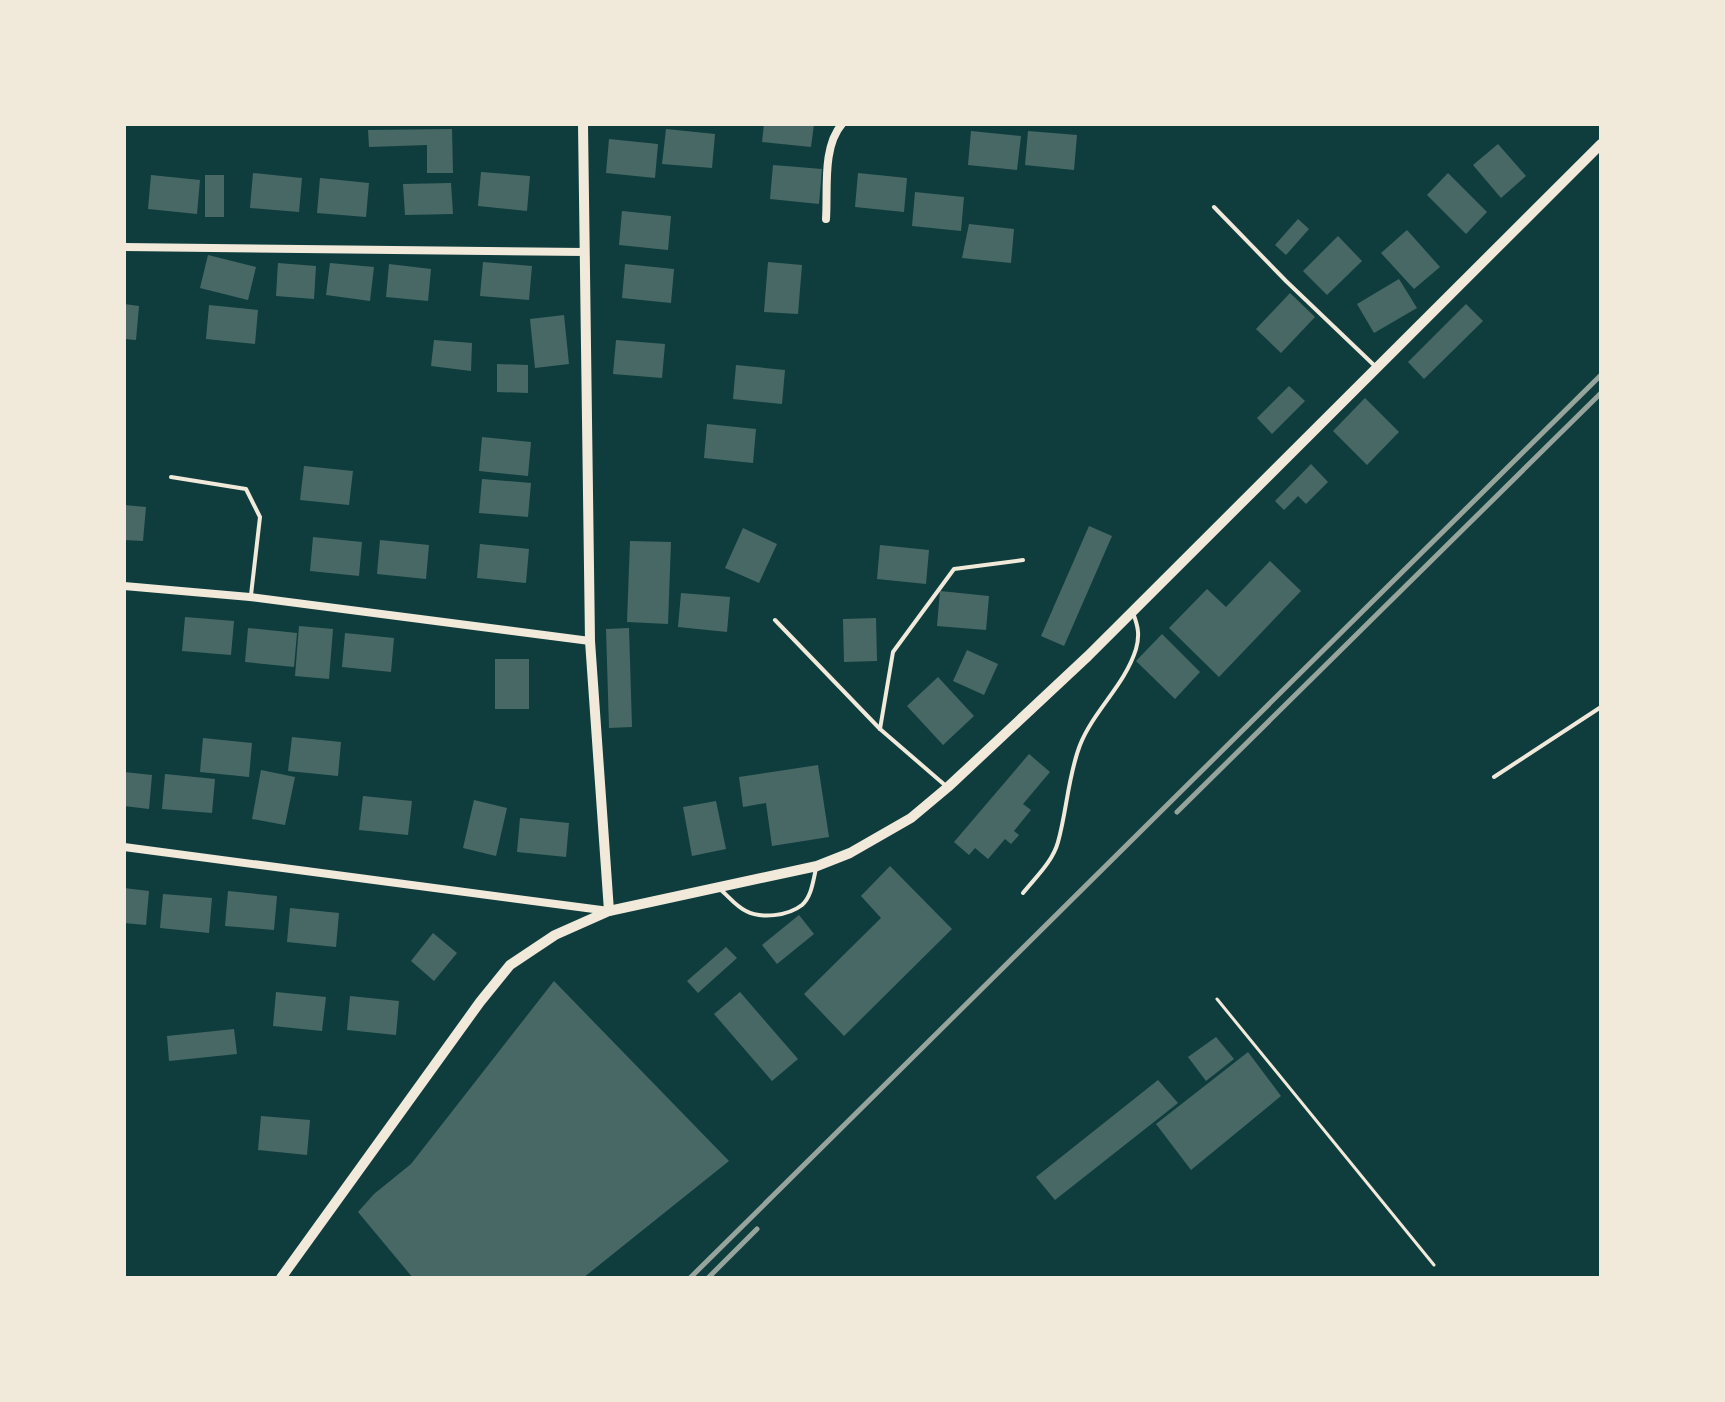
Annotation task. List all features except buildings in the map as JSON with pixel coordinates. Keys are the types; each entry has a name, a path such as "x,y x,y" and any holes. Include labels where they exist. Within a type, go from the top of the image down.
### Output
{"street":[{"path":"583,124 590,641 609,911"},
{"path":"826,219 830,144 842,124"},
{"path":"281,1278 510,965 555,935 609,911 817,866 850,853 911,818 948,787 1133,611 1601,144"},
{"path":"124,247 585,252"},
{"path":"124,586 250,597 590,641"},
{"path":"124,847 609,911"}],"lane":[{"path":"1214,207 1376,367"},
{"path":"171,477 246,489 260,517 250,597"},
{"path":"880,729 893,652 954,569 1023,560"},
{"path":"1023,893 1050,859 1058,843 1071,772 1081,743 1127,672 1135,653 1139,631 1133,611"},
{"path":"775,620 880,729 948,787"},
{"path":"1494,777 1601,707"},
{"path":"720,888 742,910 758,916 782,914 802,905 811,891 817,866"}],"path":[{"path":"1217,999 1434,1265"}],"railway":[{"path":"690,1278 1601,375"},
{"path":"1177,812 1601,393"},
{"path":"708,1278 757,1229"}]}
